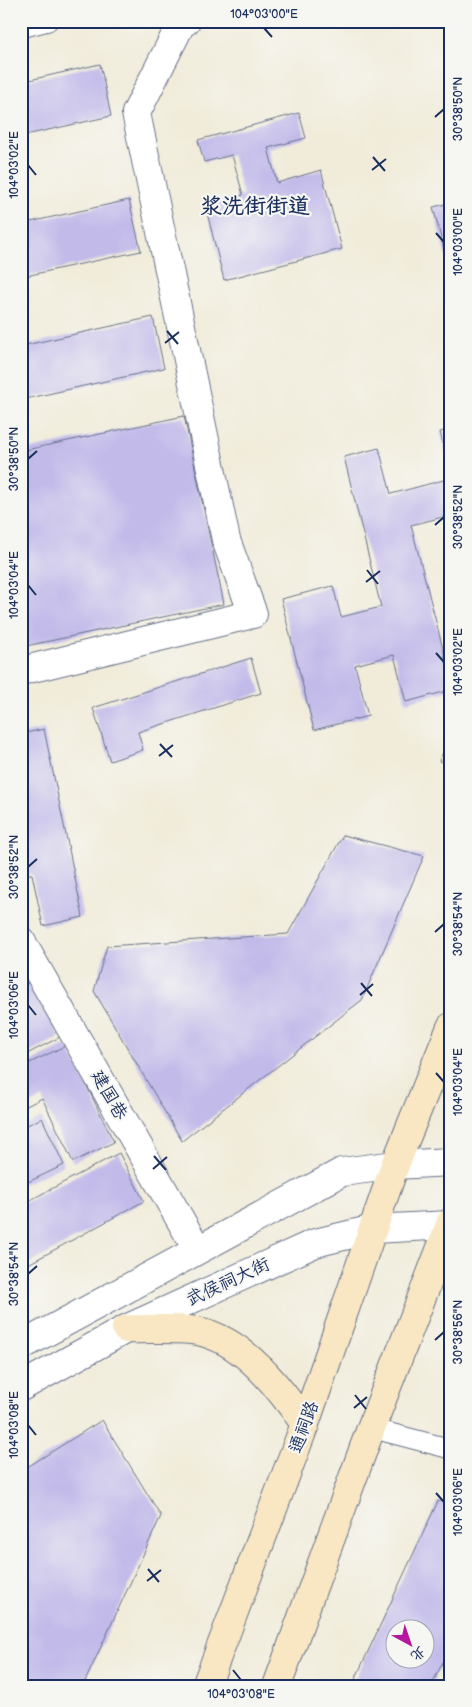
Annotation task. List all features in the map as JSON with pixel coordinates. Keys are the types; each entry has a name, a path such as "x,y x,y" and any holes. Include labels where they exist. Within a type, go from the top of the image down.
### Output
{"main road":[{"path":"395,1165 451,1027"},
{"name":"通祠路","path":"206,1686 306,1424 395,1165"},
{"path":"277,1686 371,1428 450,1224"},
{"path":"126,1329 201,1331 228,1342 278,1386 306,1424"}],"street":[{"path":"21,671 254,614 226,540 136,113 182,22 186,21"},
{"name":"建国巷","path":"21,941 197,1249"},
{"path":"21,1346 342,1172 395,1165 451,1162"},
{"name":"武侯祠大街","path":"21,1387 126,1329 316,1243 373,1229 450,1224"}],"lane":[{"path":"21,28 48,21"},
{"path":"371,1428 451,1449"}],"building":[{"path":"100,64 111,116 21,136 21,82"},
{"path":"299,113 306,138 268,148 277,183 321,170 342,249 224,280 205,205 243,195 232,155 204,162 198,140"},
{"path":"129,200 141,251 21,277 21,224"},
{"path":"451,203 451,273 450,273 433,207"},
{"path":"153,317 164,368 21,400 21,346"},
{"path":"184,416 224,604 26,646 21,623 21,451"},
{"path":"451,429 451,473 450,473 440,432"},
{"path":"379,448 391,494 451,478 451,515 411,525 451,680 451,690 406,702 394,655 355,665 368,716 314,730 281,599 333,586 341,617 381,607 344,457"},
{"path":"251,658 261,693 138,732 143,750 110,761 93,708"},
{"path":"44,729 83,917 43,926 32,874 21,874 21,734"},
{"path":"451,736 451,766 439,761"},
{"path":"343,835 424,856 362,1000 182,1141 94,991 107,946 288,934"},
{"path":"32,981 60,1037 21,1057 21,986"},
{"path":"67,1045 114,1142 73,1162 42,1098 21,1109 21,1067"},
{"path":"42,1118 64,1165 24,1184 21,1178 21,1128"},
{"path":"119,1153 144,1201 21,1268 21,1205"},
{"path":"102,1420 161,1516 83,1686 21,1686 21,1471"},
{"path":"438,1501 451,1504 451,1646 431,1686 352,1686"}],"district":[{"name":"浆洗街街道","path":"255,206"}]}
